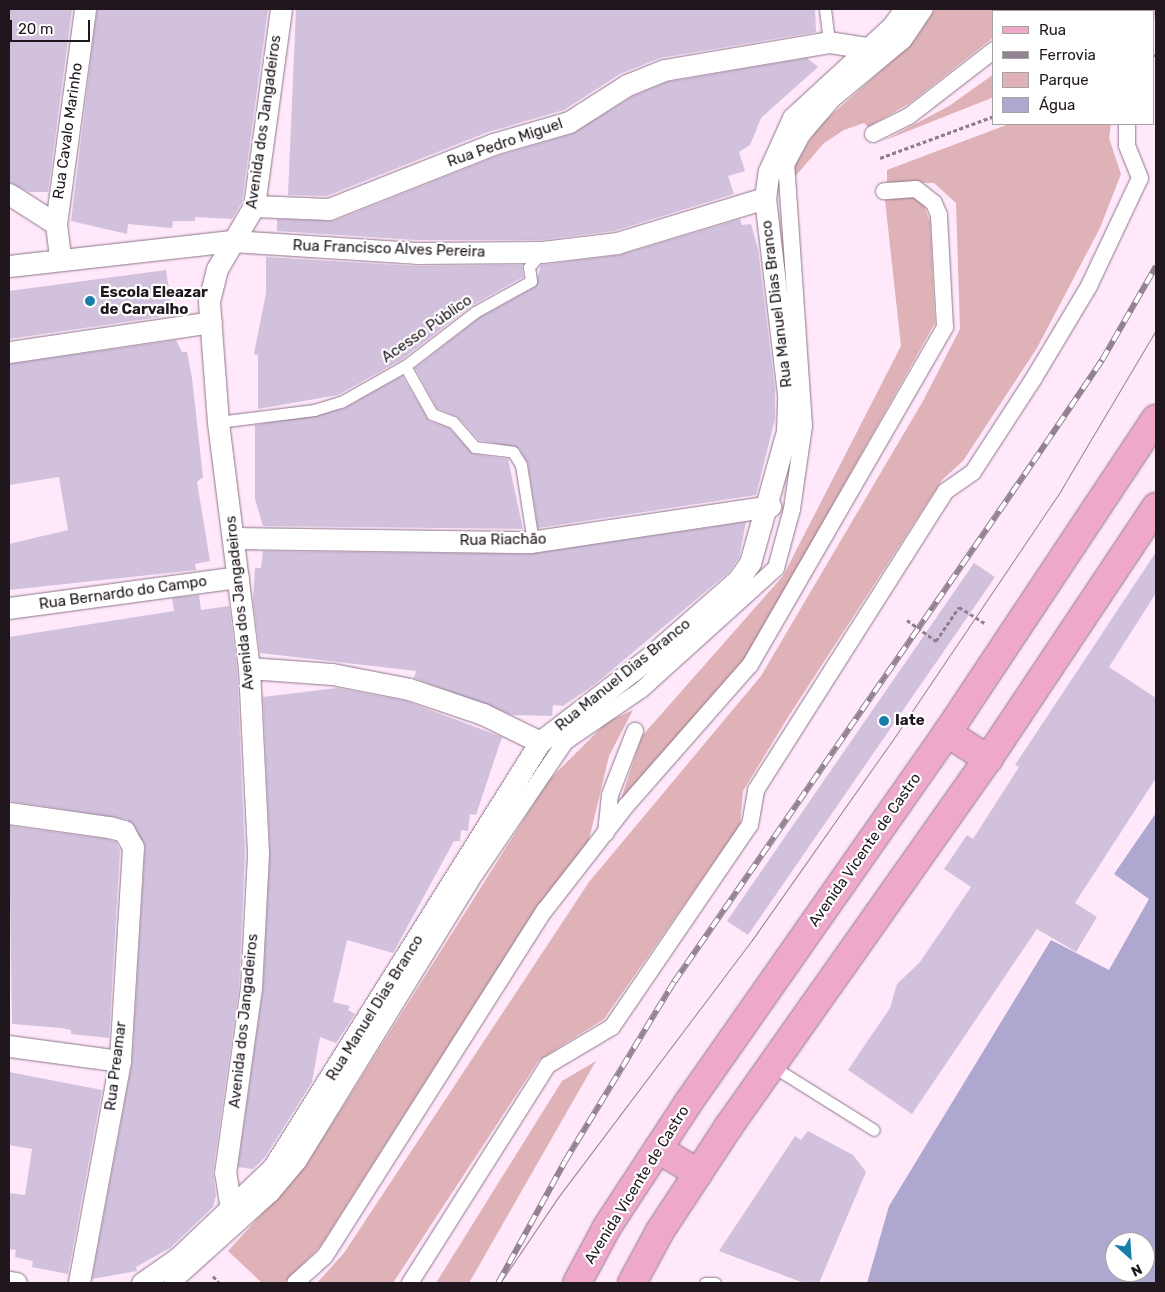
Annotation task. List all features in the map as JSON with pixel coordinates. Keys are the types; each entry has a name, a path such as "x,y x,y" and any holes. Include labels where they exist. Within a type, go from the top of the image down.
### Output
{"main road":[{"name":"Avenida Vicente de Castro","path":"577,1283 658,1149 947,733 1156,419"},
{"path":"632,1283 698,1173 988,759 1156,507"},
{"path":"947,733 988,759"},
{"path":"658,1149 698,1173"}],"street":[{"name":"Rua Cavalo Marinho","path":"60,258 56,224 85,9"},
{"name":"Avenida dos Jangadeiros","path":"231,1209 225,1173 251,988 258,853 249,668 218,422 211,322 212,282 232,241 254,206 281,9"},
{"name":"Rua Manuel Dias Branco","path":"142,1283 178,1258 273,1168 307,1117 540,742 649,658 738,580 750,563 770,506 788,431 788,394 764,198 778,143 793,118 868,48 905,9"},
{"path":"172,1283 271,1194 298,1162 470,882 565,742 641,690 776,568 792,509 804,426 786,165 808,128 833,100 904,40 925,9"},
{"name":"Rua Pedro Miguel","path":"254,206 329,209 493,144 569,122 627,85 664,70 828,42 868,48"},
{"path":"874,134 909,116 992,52"},
{"path":"410,1283 548,1066 612,1027 750,825 756,790 941,500 973,472 1034,378 1089,286 1140,178 1127,145 1127,125"},
{"path":"296,1283 324,1256 545,910 606,833 750,665 945,327 939,215 934,203 916,189 884,191"},
{"path":"9,194 56,224"},
{"name":"Rua Francisco Alves Pereira","path":"9,266 60,258 232,241 416,253 542,252 617,243 764,198"},
{"path":"9,352 211,322"},
{"name":"Rua Riachão","path":"233,538 533,542 770,506"},
{"name":"Rua Bernardo do Campo","path":"9,608 238,577"},
{"path":"249,668 332,674 409,689 483,714 540,742"},
{"path":"606,833 610,795 635,731"},
{"name":"Rua Preamar","path":"9,813 120,829 133,847 120,1061 79,1283"},
{"path":"9,1046 120,1061"},
{"path":"9,1282 16,1283"}],"lane":[{"path":"825,9 828,42"},
{"name":"Acesso Público","path":"218,422 314,410 341,402 404,366 475,312 531,281 529,267 542,252"},
{"path":"404,366 432,414 453,422 475,447 513,452 521,465 533,542"},
{"path":"772,1066 874,1130"},
{"path":"705,1283 715,1283"}],"path":[{"path":"880,158 992,117"},
{"path":"907,620 936,641 960,607 991,627"}],"green space":[{"path":"935,9 1023,9 992,10 992,39 910,103 868,127 864,123 844,130 824,143 792,180 793,168 818,127 914,41"},
{"path":"1059,9 1156,9 1156,34 1155,10"},
{"path":"992,75 992,98 883,141 949,106"},
{"path":"1006,125 1111,125 1109,138 1121,174 1100,228 1037,348 963,461 942,480 788,717 743,791 740,825 604,1019 539,1060 393,1283 317,1283 344,1253 589,882 761,676 923,401 960,329 956,203 934,183 887,182 887,170"},
{"path":"913,196 923,203 930,221 935,323 746,659 620,802 642,736 783,576 901,346 885,200"},
{"path":"633,710 609,756 588,844 536,908 320,1247 284,1283 262,1283 228,1251 306,1165 548,781 607,722"},
{"path":"596,1061 469,1283 436,1283 562,1081"}],"water":[{"path":"1156,813 1156,1283 867,1283 889,1206 1051,940 1109,970 1149,899 1114,874"}],"building":[{"path":"9,9 72,9 48,192 29,192 9,182"},
{"path":"97,9 268,9 242,202 232,219 195,217 195,221 173,221 172,228 128,224 127,234 71,221"},
{"path":"296,9 815,9 816,32 660,58 620,74 564,110 488,132 327,196 288,195"},
{"path":"807,58 818,67 761,118 750,145 739,152 745,171 728,176 734,194 614,231 541,240 416,240 277,231 277,219 334,221 497,156 572,134 633,96 667,82"},
{"path":"740,219 742,225 751,224 758,249 775,389 775,419 756,495 538,528 528,464 519,448 479,440 458,417 437,408 415,368 479,318 535,287 541,265 620,255"},
{"path":"266,257 416,266 522,265 523,277 471,306 401,360 338,395 258,409 258,355 254,354 266,293"},
{"name":"Escola Eleazar de Carvalho","path":"166,270 173,315 9,339 9,291"},
{"path":"176,340 182,352 187,352 192,378 203,477 197,482 210,561 195,564 196,570 9,590 9,544 68,530 59,477 9,485 9,364"},
{"path":"402,376 429,421 449,428 473,454 508,459 523,529 263,526 255,499 255,425 343,409"},
{"path":"746,522 739,558 729,572 594,685 563,706 553,705 552,716 512,715 414,678 416,671 260,653 253,600 255,568 261,568 263,551 530,554"},
{"path":"1156,552 1156,593 1109,667 1156,698 1156,778 1075,903 1097,917 1076,952 1037,929 912,1114 848,1070 890,1008 897,984 920,962 971,887 944,869 967,835 973,839 1019,767 1015,765"},
{"name":"Iate","path":"974,563 995,577 748,935 727,921"},
{"path":"199,595 201,610 229,606 237,669 245,853 239,987 213,1172 216,1196 213,1207 170,1248 136,1267 137,1271 92,1279 132,1063 145,847 127,819 9,801 9,637 174,611 172,598"},
{"path":"337,688 406,701 502,737 476,815 470,814 468,831 461,830 460,841 454,841 393,953 347,940 333,1002 350,1006 348,1010 355,1014 336,1043 320,1037 312,1082 265,1157 253,1169 238,1167 263,989 270,852 263,697"},
{"path":"9,826 107,839 116,842 120,850 109,1038 71,1034 71,1030 61,1028 12,1024"},
{"path":"9,1072 102,1090 68,1274 32,1267 33,1261 15,1257 16,1250 9,1249 9,1193 25,1195 32,1149 9,1145"},
{"path":"808,1131 853,1155 866,1172 819,1283 804,1283 719,1251 795,1136 801,1140"}],"tram line":[{"path":"500,1283 559,1196 752,940 898,732 1058,495 1156,330"}],"railway":[{"path":"498,1283 565,1161 674,982 1102,360 1156,266"}],"place":[{"name":"Escola Eleazar de Carvalho","path":"90,301"},
{"name":"Iate","path":"884,721"}]}
